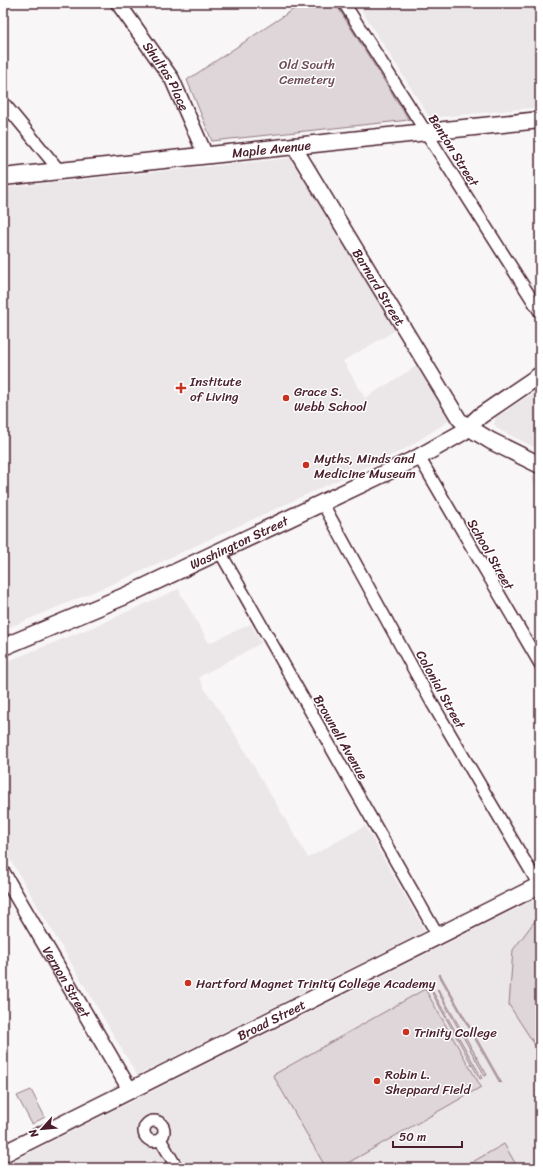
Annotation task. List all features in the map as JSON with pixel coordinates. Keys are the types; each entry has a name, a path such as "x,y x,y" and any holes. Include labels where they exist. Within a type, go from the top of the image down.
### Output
{"main road":[{"name":"Maple Avenue","path":"3,176 540,120"},
{"name":"Washington Street","path":"3,646 125,596 418,458 468,427 480,416 540,375"},
{"path":"468,427 491,442 540,465"},
{"name":"Broad Street","path":"3,1154 540,885"}],"street":[{"name":"Shultas Place","path":"118,3 172,79 205,154"},
{"name":"Benton Street","path":"344,3 540,312"},
{"path":"3,102 59,170"},
{"name":"Barnard Street","path":"293,145 459,419 468,427"},
{"name":"School Street","path":"418,458 540,664"},
{"name":"Colonial Street","path":"323,504 432,703 540,885"},
{"name":"Brownell Avenue","path":"220,552 438,936"},
{"name":"Vernon Street","path":"3,873 130,1090"},
{"path":"160,1139 177,1168"}],"shaded area":[{"path":"357,3 540,3 540,107 430,118"},
{"name":"Institute of Living","path":"292,158 396,330 343,361 365,398 417,366 450,420 405,449 119,581 3,630 3,188"},
{"path":"540,389 540,450 498,429 494,424 496,417"},
{"path":"531,475 540,480 540,503 534,483"},
{"path":"178,589 209,643 251,624 261,643 199,677 204,688 233,731 308,858 365,826 425,931 137,1075 3,847 3,663 103,623"},
{"name":"Trinity College","path":"540,897 540,1168 3,1168 3,1166"}],"green space":[{"name":"Old South Cemetery","path":"303,3 335,3 409,120 212,141 187,80"},
{"path":"540,914 540,1049 535,1045 509,1005 513,950"},
{"path":"440,974 470,1027 469,1028 439,975"},
{"name":"Robin L. Sheppard Field","path":"425,989 481,1087 339,1168 326,1168 273,1075"},
{"path":"438,989 487,1075 485,1076 437,990"},
{"path":"433,992 482,1078 480,1079 432,993"},
{"path":"471,1029 501,1082 500,1083 470,1030"},
{"path":"31,1090 45,1117 32,1124 17,1096"},
{"path":"504,1144 518,1168 462,1168"}],"place":[{"name":"Institute of Living","path":"181,388"},
{"name":"Grace S. Webb School","path":"286,398"},
{"name":"Myths, Minds and Medicine Museum","path":"306,465"},
{"name":"Hartford Magnet Trinity College Academy","path":"188,983"},
{"name":"Trinity College","path":"406,1032"},
{"name":"Robin L. Sheppard Field","path":"377,1081"}]}
